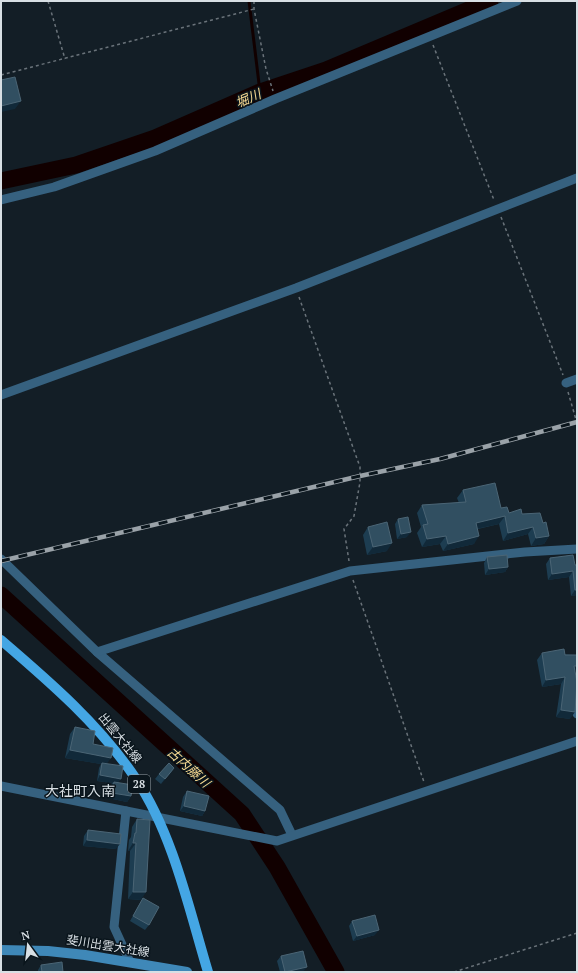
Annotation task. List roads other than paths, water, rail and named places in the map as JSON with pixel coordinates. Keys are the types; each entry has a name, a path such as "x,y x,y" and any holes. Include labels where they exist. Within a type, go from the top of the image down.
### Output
{"main road":[{"name":"出雲大社線","path":"1,640 52,684 95,727 136,779 156,816 174,862 208,972"},
{"name":"斐川出雲大社線","path":"1,950 48,951 130,962 187,972"}],"street":[{"path":"1,200 54,188 155,151 275,98 517,1"},
{"path":"1,396 296,288 497,208 577,178"},
{"path":"566,383 577,379"},
{"path":"97,652 350,571 525,552 577,549"},
{"path":"1,558 97,652 280,810 292,835"},
{"path":"577,693 577,714"},
{"path":"1,786 277,840 577,741"},
{"path":"126,811 114,927 130,962"}],"waterway":[{"path":"249,1 260,92"},
{"name":"堀川","path":"1,181 76,165 155,138 260,92 326,70 490,1"},
{"name":"古内藤川","path":"1,595 242,814 277,867 336,972"}],"railway":[{"path":"1,561 360,476 440,459 577,422"}],"district":[{"name":"大社町入南","path":"80,791"}]}
